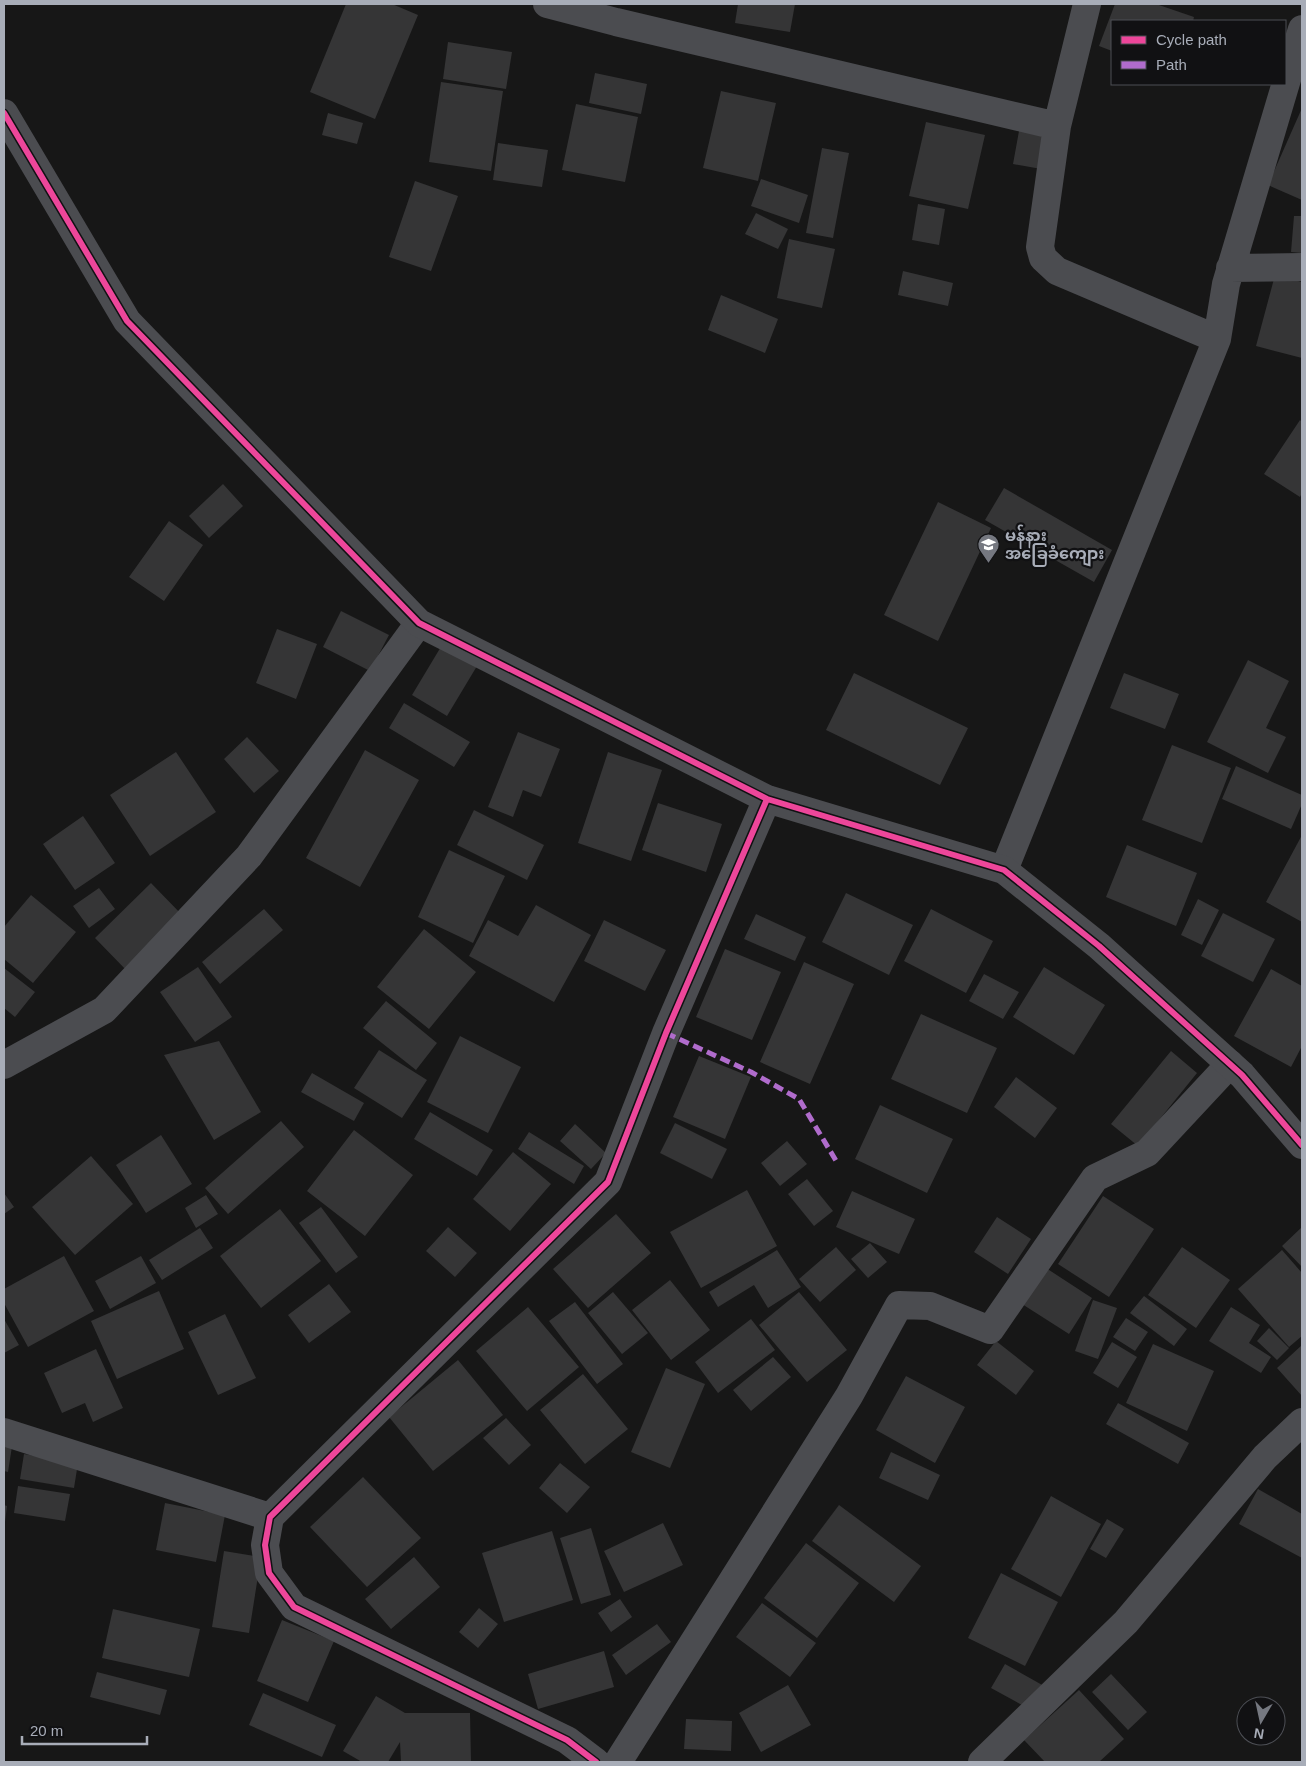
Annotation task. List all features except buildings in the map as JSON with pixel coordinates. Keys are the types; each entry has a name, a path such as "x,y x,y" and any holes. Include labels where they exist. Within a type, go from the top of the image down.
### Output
{"street":[{"path":"546,4 1057,126"},
{"path":"1087,4 1057,126 1040,247 1043,258 1057,271 1217,339"},
{"path":"1286,82 1302,29"},
{"path":"1004,870 1217,339 1230,268 1285,85"},
{"path":"4,113 127,321 419,623 767,799 1004,870 1099,946 1230,1064 1302,1145"},
{"path":"1230,268 1302,267"},
{"path":"4,1065 104,1010 236,870 249,856 419,623"},
{"path":"596,1762 567,1740 294,1607 269,1573 265,1545 270,1517 608,1182 666,1033 767,799"},
{"path":"618,1762 849,1396 899,1305 930,1306 990,1330 1095,1178 1147,1153 1230,1064"},
{"path":"982,1762 1126,1622 1265,1457 1302,1422"},
{"path":"4,1432 270,1517"}],"marked path":[{"path":"666,1033 751,1072 799,1099 838,1164"}],"cycle path":[{"path":"4,113 127,321 419,623 767,799 1004,870 1099,946 1242,1075 1302,1145"},
{"path":"596,1762 567,1740 294,1607 269,1573 265,1545 270,1517 608,1182 666,1033 767,799"}],"place":[{"name":"မန်နား အခြေခံကျေား","path":"989,563"}]}
